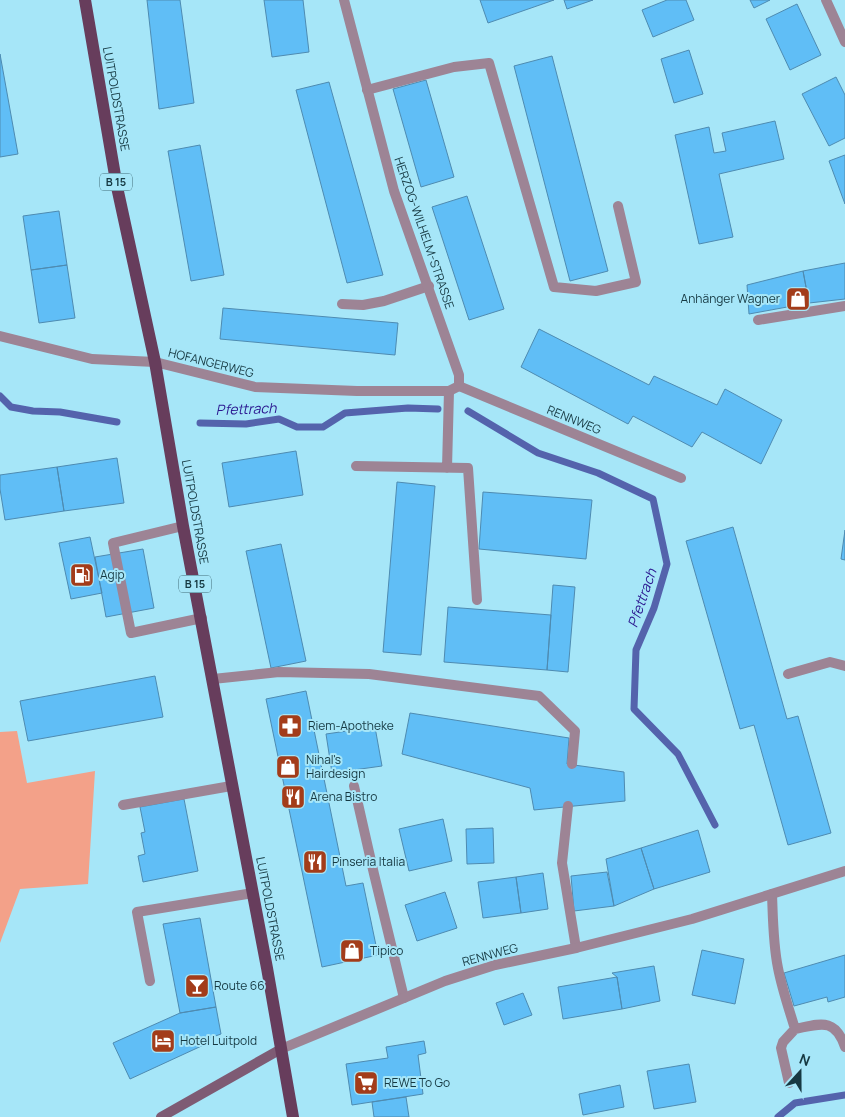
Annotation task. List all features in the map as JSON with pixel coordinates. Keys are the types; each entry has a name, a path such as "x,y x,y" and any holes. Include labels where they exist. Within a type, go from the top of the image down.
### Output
{"main road":[{"name":"LUITPOLDSTRASSE","path":"85,0 117,188 155,362 183,526 202,618 231,786 253,893 293,1117"},
{"name":"RENNWEG","path":"161,1117 281,1049"}],"street":[{"name":"HERZOG-WILHELM-STRASSE","path":"344,0 394,191 459,375 454,388"},
{"path":"826,0 844,37"},
{"path":"367,90 454,67 489,62 554,287 596,291 636,282 618,206"},
{"path":"342,304 363,305 384,301 429,286"},
{"path":"758,320 845,306"},
{"name":"HOFANGERWEG","path":"0,336 92,359 155,362 255,387 357,392 454,388"},
{"path":"447,468 454,388"},
{"name":"RENNWEG","path":"454,388 681,478"},
{"path":"356,466 468,468 477,600"},
{"path":"183,526 113,543 131,633 202,618"},
{"path":"788,674 830,662 845,666"},
{"path":"213,679 279,672 369,674 540,696 575,731 572,764"},
{"path":"123,805 231,786"},
{"path":"354,786 404,998"},
{"path":"568,806 562,863 576,948"},
{"name":"RENNWEG","path":"281,1049 444,980 692,919 845,871"},
{"path":"150,981 137,912 253,893"},
{"path":"772,894 776,957 795,1029"},
{"path":"789,1083 781,1048 782,1042 795,1029 819,1024 832,1027 841,1034 845,1047"}],"shaded area":[{"path":"17,731 27,783 95,771 88,884 20,889 0,943 0,732"}],"building":[{"path":"147,0 180,0 194,103 159,109"},
{"path":"264,0 303,0 309,52 272,57"},
{"path":"480,0 554,0 488,23"},
{"path":"564,0 593,0 567,9"},
{"path":"667,0 686,0 694,20 653,37 642,10"},
{"path":"750,0 770,0 754,8"},
{"path":"797,4 821,55 790,70 766,19"},
{"path":"689,50 703,94 674,103 661,59"},
{"path":"0,54 18,154 0,157"},
{"path":"552,56 608,271 570,281 514,66"},
{"path":"836,77 845,95 845,138 829,146 802,94"},
{"path":"426,80 454,177 421,187 393,89"},
{"path":"329,82 383,275 347,283 296,90"},
{"path":"775,121 784,159 719,174 733,237 699,244 675,135 709,127 714,153 726,151 722,133"},
{"path":"200,145 224,275 191,281 168,151"},
{"path":"845,155 845,204 829,161"},
{"path":"467,196 504,309 469,320 432,207"},
{"path":"59,211 67,265 31,270 23,216"},
{"path":"845,263 845,299 809,303 803,271"},
{"path":"67,265 75,318 39,323 31,270"},
{"path":"803,271 809,303 749,314 747,285"},
{"path":"223,308 398,323 395,355 220,339"},
{"path":"539,329 649,385 654,376 717,405 725,389 782,420 761,464 702,432 692,447 633,416 628,424 521,367"},
{"path":"296,451 303,495 229,507 222,463"},
{"path":"117,458 124,503 64,511 57,467"},
{"path":"57,467 64,511 5,520 0,489 0,475"},
{"path":"397,482 435,486 421,655 383,652"},
{"path":"483,492 592,500 586,559 479,549"},
{"path":"733,527 787,719 798,716 831,833 788,845 754,725 740,729 686,541"},
{"path":"845,530 845,560 841,559"},
{"name":"Agip","path":"90,537 102,593 71,599 59,543"},
{"path":"281,544 306,661 271,668 246,551"},
{"path":"143,549 154,608 106,617 95,557"},
{"path":"553,585 575,587 568,672 547,670"},
{"path":"448,607 551,615 547,670 444,662"},
{"path":"155,676 163,717 28,741 20,701"},
{"path":"306,691 346,886 363,883 378,955 322,967 266,699"},
{"path":"410,713 569,738 567,764 624,772 625,801 534,810 530,788 402,754"},
{"path":"375,727 382,766 332,773 326,734"},
{"path":"184,799 198,871 143,882 138,856 145,854 141,833 145,832 140,807"},
{"path":"443,819 452,861 409,871 399,829"},
{"path":"493,828 494,863 467,864 466,829"},
{"path":"698,830 710,872 654,889 641,848"},
{"path":"641,848 654,889 614,906 606,859"},
{"path":"607,872 614,906 574,911 571,876"},
{"path":"543,873 548,909 521,913 516,877"},
{"path":"516,877 521,913 483,918 478,882"},
{"path":"445,892 457,928 417,941 405,905"},
{"path":"200,918 216,1007 180,1013 163,924"},
{"path":"702,950 744,959 735,1004 692,995"},
{"path":"845,955 845,997 828,1002 827,997 794,1006 784,973"},
{"path":"654,966 660,1001 622,1009 617,977 612,973"},
{"path":"617,977 622,1009 563,1019 558,987"},
{"path":"523,993 532,1015 504,1025 496,1003"},
{"name":"Hotel Luitpold","path":"216,1007 221,1034 207,1039 208,1043 130,1079 113,1043 180,1013"},
{"path":"424,1041 426,1053 418,1055 423,1094 352,1105 346,1064 388,1058 386,1047"},
{"path":"689,1064 696,1102 654,1109 647,1071"},
{"path":"620,1085 624,1107 583,1115 579,1094"},
{"path":"406,1097 409,1117 374,1117 372,1102"}],"waterway":[{"name":"Pfettrach","path":"0,396 11,407 33,411 60,412 117,422"},
{"name":"Pfettrach","path":"200,423 246,424 279,419 297,427 323,427 345,413 408,408 438,409"},
{"name":"Pfettrach","path":"468,411 538,453 598,473 653,499 667,564 654,608 636,650 634,709 678,754 715,825"},
{"path":"778,1117 795,1103 845,1095"}],"place":[{"name":"Anhänger Wagner","path":"798,299"},
{"name":"Agip","path":"82,575"},
{"name":"Riem-Apotheke","path":"290,726"},
{"name":"Nihal's Hairdesign","path":"288,767"},
{"name":"Arena Bistro","path":"293,797"},
{"name":"Pinseria Italia","path":"315,862"},
{"name":"Tipico","path":"352,951"},
{"name":"Route 66","path":"197,986"},
{"name":"Hotel Luitpold","path":"163,1041"},
{"name":"REWE To Go","path":"366,1083"}]}
